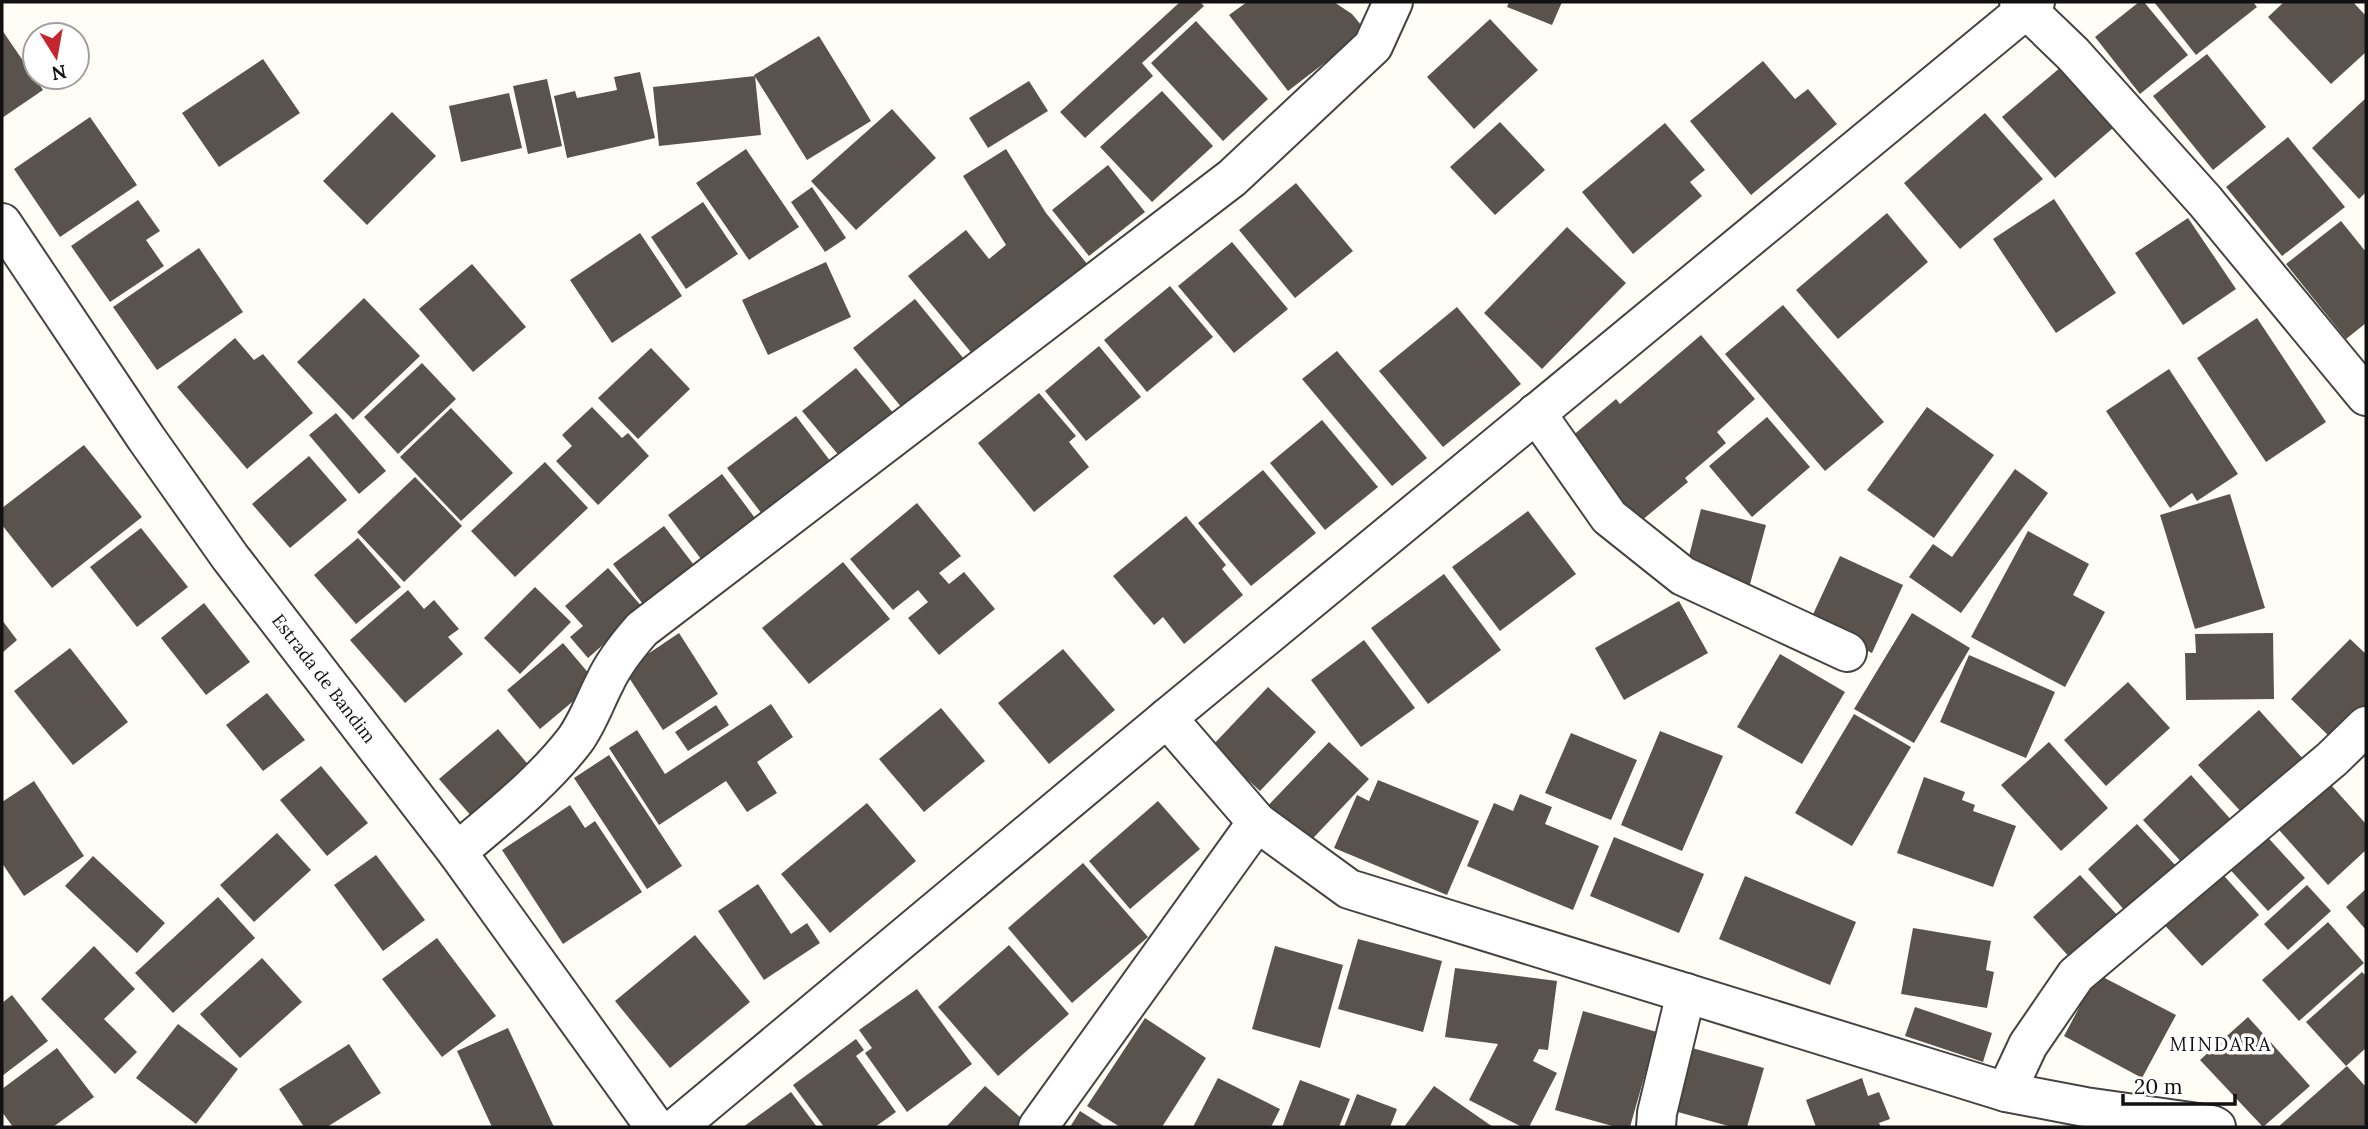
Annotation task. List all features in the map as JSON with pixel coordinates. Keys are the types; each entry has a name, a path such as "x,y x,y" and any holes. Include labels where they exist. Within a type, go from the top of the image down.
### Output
{"street":[{"path":"457,852 540,780 576,738 625,648 642,629 1232,178 1373,46 1393,2"},
{"path":"677,1127 2026,4 2196,191 2366,396"},
{"name":"Estrada de Bandim","path":"2,223 146,438 230,557 457,852 655,1127"},
{"path":"1536,413 1609,517 1683,576 1847,653"},
{"path":"1167,719 1257,822 1349,889 2006,1092 2076,1117 2217,1127"},
{"path":"2006,1092 2028,1045 2076,975 2332,759 2366,726"},
{"path":"1038,1127 1257,822"},
{"path":"1656,1127 1686,993"}],"building":[{"path":"1180,2 1200,2 1204,6 1142,63 1153,76 1085,138 1060,112"},
{"path":"1247,2 1334,2 1352,14 1366,31 1288,91 1229,15"},
{"path":"1509,2 1562,2 1552,25 1507,7"},
{"path":"2139,2 2144,2 2188,55 2140,94 2095,37"},
{"path":"2154,2 2253,2 2257,7 2196,55"},
{"path":"2284,2 2353,2 2366,16 2366,52 2331,84 2268,17"},
{"path":"1490,19 1538,70 1474,129 1427,77"},
{"path":"1196,21 1268,99 1223,141 1151,63"},
{"path":"2,30 21,58 21,91 42,91 2,118"},
{"path":"819,36 871,121 807,160 754,75"},
{"path":"2207,54 2266,127 2213,170 2153,96"},
{"path":"263,59 300,113 219,167 182,113"},
{"path":"1763,61 1795,99 1808,89 1837,124 1751,195 1690,121"},
{"path":"2061,67 2113,128 2055,178 2002,117"},
{"path":"640,72 655,138 567,158 554,96 575,91 577,98 617,90 614,77"},
{"path":"755,76 761,135 659,146 653,87"},
{"path":"547,79 562,146 528,154 513,86"},
{"path":"1029,81 1048,111 988,148 969,118"},
{"path":"1162,91 1213,146 1152,202 1100,147"},
{"path":"509,93 522,148 461,162 449,106"},
{"path":"2366,98 2366,192 2359,199 2312,148"},
{"path":"892,109 936,158 856,230 811,181"},
{"path":"392,112 436,156 367,225 323,181"},
{"path":"1985,113 2043,179 1960,249 1904,183"},
{"path":"90,117 137,185 60,237 14,169"},
{"path":"1500,122 1545,170 1495,215 1450,167"},
{"path":"1665,123 1705,170 1690,182 1702,196 1633,254 1582,192"},
{"path":"2288,137 2345,207 2282,256 2226,187"},
{"path":"746,149 799,227 749,260 696,183"},
{"path":"1006,149 1046,213 1088,265 974,356 908,276 966,230 989,259 1006,245 963,176"},
{"path":"1108,165 1145,212 1089,256 1052,210"},
{"path":"1296,183 1353,251 1295,298 1239,230"},
{"path":"812,187 846,238 825,252 791,202"},
{"path":"2054,199 2116,293 2056,333 1993,239"},
{"path":"138,200 160,231 146,240 164,266 110,302 71,246"},
{"path":"703,202 738,254 686,289 651,237"},
{"path":"1887,213 1928,262 1838,339 1796,290"},
{"path":"2188,218 2236,289 2183,325 2135,253"},
{"path":"2341,221 2366,252 2366,323 2346,339 2286,264"},
{"path":"1567,227 1626,283 1542,369 1484,313"},
{"path":"640,233 682,296 612,343 570,280"},
{"path":"1232,242 1288,309 1234,353 1178,286"},
{"path":"199,248 243,312 157,370 113,307"},
{"path":"826,262 851,317 768,355 742,300"},
{"path":"472,264 526,327 473,372 419,309"},
{"path":"1170,286 1213,337 1147,392 1104,340"},
{"path":"364,298 420,356 353,420 297,362"},
{"path":"915,299 964,359 902,408 853,348"},
{"path":"1783,305 1884,422 1825,471 1725,354"},
{"path":"1457,307 1521,384 1443,447 1379,371"},
{"path":"2257,318 2326,422 2266,462 2197,358"},
{"path":"1701,335 1755,399 1717,432 1726,443 1685,478 1688,482 1635,526 1564,443 1616,399 1620,404"},
{"path":"235,338 254,360 263,354 313,413 247,469 177,387"},
{"path":"1099,346 1141,397 1086,441 1045,391"},
{"path":"651,348 690,389 638,439 598,398"},
{"path":"1337,351 1427,458 1392,486 1302,379"},
{"path":"422,363 456,399 398,454 364,417"},
{"path":"856,368 894,414 841,458 802,411"},
{"path":"2169,369 2238,474 2197,501 2192,493 2170,508 2106,411"},
{"path":"1039,393 1076,436 1069,442 1089,467 1034,512 978,443"},
{"path":"592,407 622,438 628,433 649,456 598,505 556,461 572,446 562,435"},
{"path":"1927,407 1994,455 1934,538 1867,490"},
{"path":"451,408 513,473 461,521 400,457"},
{"path":"336,413 386,471 359,494 309,435"},
{"path":"796,416 834,466 765,518 727,468"},
{"path":"1767,417 1810,467 1752,517 1709,466"},
{"path":"1322,420 1378,487 1325,530 1270,463"},
{"path":"84,445 142,517 52,588 2,525 2,508"},
{"path":"309,456 347,500 290,548 252,504"},
{"path":"545,462 588,508 515,577 471,531"},
{"path":"2015,469 2048,493 1961,613 1909,577 1933,544 1952,557"},
{"path":"1263,470 1316,533 1251,586 1198,523"},
{"path":"722,474 758,522 704,563 668,515"},
{"path":"415,477 462,526 404,582 357,532"},
{"path":"2230,494 2265,608 2195,629 2160,515"},
{"path":"917,503 961,556 939,573 949,584 964,572 995,609 939,655 908,618 928,602 918,590 893,610 850,559"},
{"path":"1701,509 1766,525 1749,588 1685,572"},
{"path":"1528,511 1576,574 1500,631 1452,567"},
{"path":"1186,516 1226,565 1222,569 1243,595 1184,644 1163,617 1154,625 1113,576"},
{"path":"664,526 697,569 645,607 613,564"},
{"path":"141,528 188,587 137,627 90,567"},
{"path":"2028,531 2089,564 2073,595 2105,612 2065,687 1971,637"},
{"path":"358,538 401,587 356,624 314,575"},
{"path":"1840,556 1903,585 1872,653 1809,623"},
{"path":"843,562 890,619 809,684 762,628"},
{"path":"608,568 644,609 588,658 570,637 583,626 565,606"},
{"path":"1444,574 1501,650 1428,704 1371,628"},
{"path":"535,587 571,622 520,674 484,638"},
{"path":"408,590 424,609 434,600 459,629 448,637 463,654 405,703 350,640"},
{"path":"1679,601 1708,653 1624,700 1595,648"},
{"path":"204,603 250,662 206,695 161,638"},
{"path":"1912,613 1970,648 1914,743 1854,709"},
{"path":"2,620 17,640 2,653"},
{"path":"679,633 718,694 663,730 624,670"},
{"path":"2273,633 2274,699 2186,700 2185,653 2196,653 2195,634"},
{"path":"2350,639 2366,654 2366,710 2335,742 2291,699"},
{"path":"1364,640 1415,708 1361,747 1311,680"},
{"path":"563,643 596,682 540,729 507,690"},
{"path":"70,648 128,722 73,765 14,691"},
{"path":"1063,649 1115,710 1049,764 998,703"},
{"path":"1780,654 1845,692 1802,764 1737,727"},
{"path":"1969,655 2055,692 2026,758 1940,722"},
{"path":"2128,682 2170,728 2106,786 2064,740"},
{"path":"1268,687 1316,732 1260,791 1212,746"},
{"path":"267,693 305,740 263,771 226,725"},
{"path":"771,704 793,737 757,762 777,793 747,812 726,781 659,825 609,748 637,730 665,774"},
{"path":"716,705 729,725 688,751 675,732"},
{"path":"941,708 985,761 924,812 879,759"},
{"path":"2259,710 2305,761 2245,816 2198,765"},
{"path":"1854,714 1911,747 1852,846 1795,813"},
{"path":"498,729 537,775 479,825 439,779"},
{"path":"1660,731 1723,756 1682,851 1621,825"},
{"path":"1571,733 1637,760 1611,820 1545,793"},
{"path":"1329,742 1369,779 1301,851 1261,813"},
{"path":"2049,742 2108,808 2061,851 2001,785"},
{"path":"609,755 682,866 647,889 574,778"},
{"path":"321,766 368,823 327,856 280,800"},
{"path":"2191,775 2234,823 2185,866 2143,820"},
{"path":"2323,776 2366,824 2366,850 2328,885 2272,822"},
{"path":"1924,777 1965,792 1962,800 1975,805 1973,811 2016,826 1993,887 1897,853"},
{"path":"1378,780 1479,821 1447,895 1334,848 1357,795 1369,801"},
{"path":"34,781 84,856 24,896 2,863 2,802"},
{"path":"1520,794 1552,807 1545,824 1599,846 1573,910 1467,866 1494,803 1513,811"},
{"path":"1158,801 1200,849 1130,909 1089,861"},
{"path":"867,803 916,861 830,933 781,874"},
{"path":"570,805 585,828 595,821 642,892 563,944 502,850"},
{"path":"2137,824 2178,868 2127,913 2088,869"},
{"path":"2262,831 2305,878 2268,911 2225,864"},
{"path":"277,833 311,870 254,922 220,885"},
{"path":"1614,837 1704,874 1679,933 1590,896"},
{"path":"376,855 425,920 383,951 334,885"},
{"path":"93,856 165,923 137,953 65,886"},
{"path":"1083,863 1148,937 1072,1003 1008,928"},
{"path":"2218,869 2259,915 2202,966 2160,920"},
{"path":"2080,875 2119,917 2072,960 2033,917"},
{"path":"1745,876 1856,922 1830,985 1719,939"},
{"path":"758,884 791,934 807,923 820,943 764,980 718,911"},
{"path":"2307,885 2331,911 2288,950 2264,924"},
{"path":"2366,889 2366,930 2346,907"},
{"path":"218,897 255,938 173,1013 135,973"},
{"path":"2328,922 2364,963 2299,1021 2262,980"},
{"path":"1913,928 1991,941 1986,970 1994,972 1987,1008 1901,994"},
{"path":"695,935 750,1002 670,1068 615,1001"},
{"path":"437,938 496,1016 442,1057 382,979"},
{"path":"1358,939 1442,961 1423,1032 1338,1009"},
{"path":"1009,945 1069,1014 998,1076 938,1007"},
{"path":"94,946 135,989 104,1019 137,1052 115,1074 41,999"},
{"path":"1275,946 1343,965 1320,1048 1252,1029"},
{"path":"262,958 302,1002 240,1058 200,1014"},
{"path":"1455,968 1557,981 1548,1050 1539,1049 1533,1061 1557,1073 1529,1127 1522,1127 1469,1100 1498,1044 1445,1037"},
{"path":"2362,972 2366,976 2366,1048 2346,1066 2306,1022"},
{"path":"2097,974 2176,1015 2142,1078 2064,1036"},
{"path":"917,989 972,1064 907,1112 865,1053 872,1048 859,1030"},
{"path":"12,995 48,1041 2,1076 2,1003"},
{"path":"1915,1007 1992,1033 1983,1062 1905,1036"},
{"path":"1583,1011 1657,1032 1630,1127 1616,1127 1555,1110"},
{"path":"2248,1017 2310,1086 2263,1127 2200,1060"},
{"path":"1145,1018 1206,1058 1162,1127 1120,1127 1087,1106"},
{"path":"178,1024 238,1069 196,1124 136,1078"},
{"path":"508,1028 554,1127 492,1127 457,1051"},
{"path":"856,1039 864,1050 856,1056 896,1112 875,1127 824,1127 793,1085"},
{"path":"349,1044 381,1093 327,1127 304,1127 279,1089"},
{"path":"1685,1046 1764,1068 1747,1127 1732,1127 1667,1109"},
{"path":"57,1048 94,1097 53,1127 13,1127 2,1112 2,1089"},
{"path":"2347,1066 2366,1087 2366,1127 2278,1127"},
{"path":"1218,1078 1280,1109 1271,1127 1193,1127"},
{"path":"1862,1078 1868,1096 1879,1092 1890,1119 1879,1123 1881,1127 1816,1127 1806,1100"},
{"path":"1300,1080 1350,1099 1339,1127 1282,1127"},
{"path":"985,1086 1028,1124 1025,1127 946,1127"},
{"path":"1434,1086 1493,1127 1404,1127"},
{"path":"791,1092 817,1127 743,1127"},
{"path":"1357,1094 1397,1109 1390,1127 1344,1127"},
{"path":"1080,1111 1105,1127 1070,1127"}],"district":[{"name":"MINDARA","path":"2221,1044"}]}
